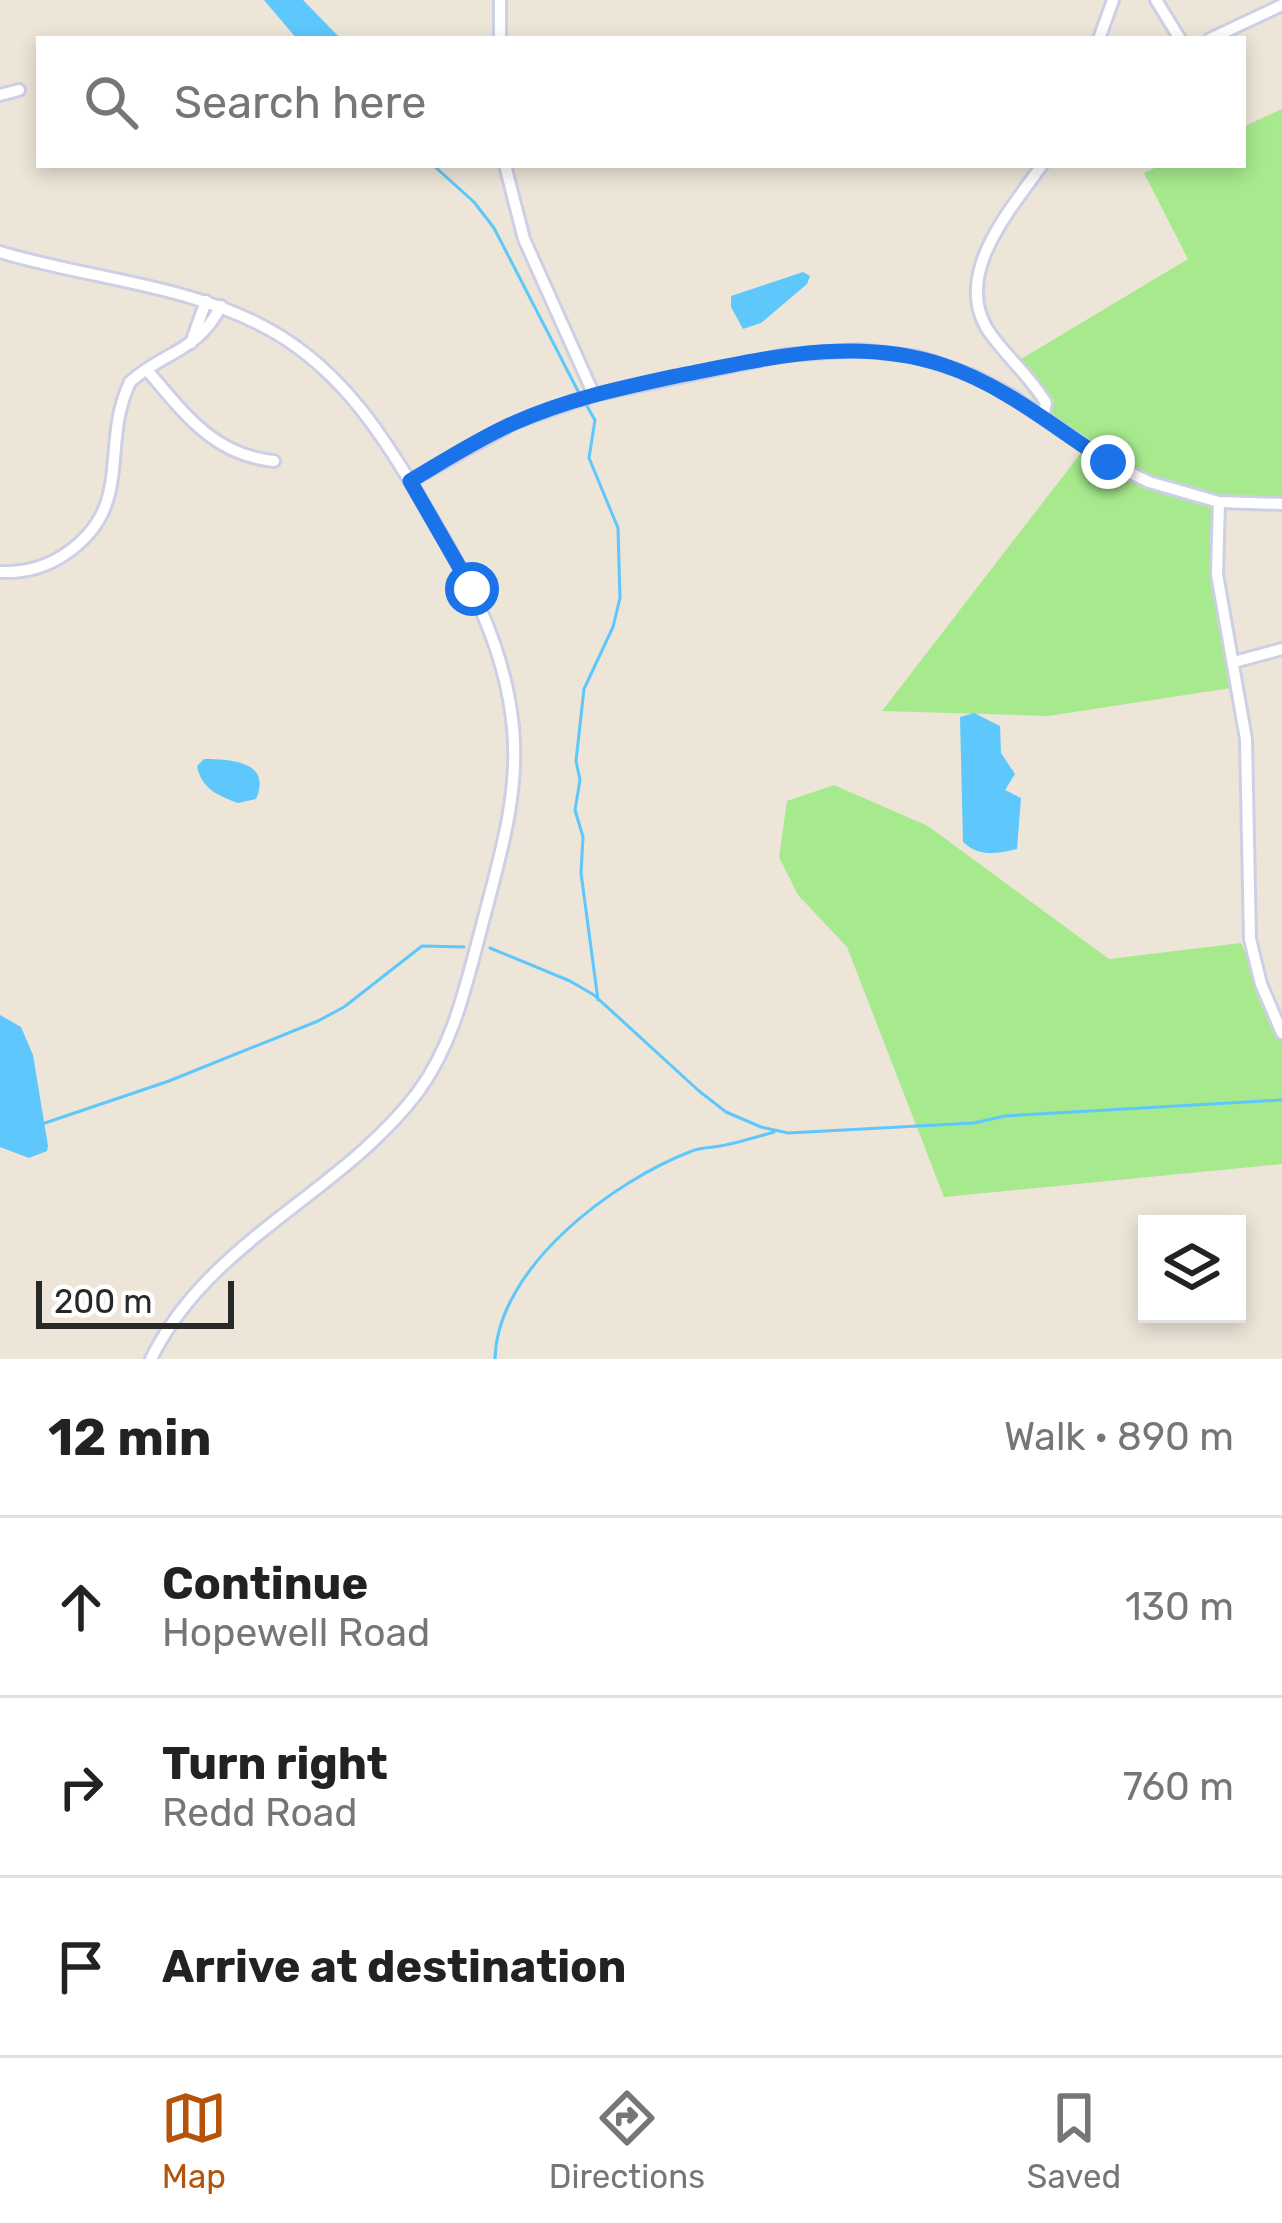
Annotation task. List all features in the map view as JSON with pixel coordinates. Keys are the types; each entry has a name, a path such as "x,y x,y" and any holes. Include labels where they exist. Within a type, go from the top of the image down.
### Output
{"street":[{"path":"500,0 500,36"},
{"path":"1100,36 1113,0"},
{"path":"1156,0 1178,36"},
{"path":"1216,36 1282,4"},
{"path":"0,95 19,90"},
{"path":"506,168 524,238 594,394"},
{"path":"1040,168 1012,203 986,250 977,289 986,327 1035,385 1046,404 1043,416"},
{"path":"0,252 221,306 279,336 330,374 362,408 410,481 489,624 507,687 513,730 507,821 462,1002 438,1061 401,1112 204,1282 168,1328 152,1359"},
{"path":"190,346 206,301"},
{"path":"0,572 28,571 53,561 84,539 100,520 111,497 116,424 126,389 147,370 190,346 207,331 221,306"},
{"path":"410,481 516,422 594,394 784,356 860,350 946,366 1011,394 1126,472 1173,491 1219,502 1282,504"},
{"path":"147,370 209,439 274,460"},
{"path":"1219,502 1217,574 1246,739 1250,939 1261,984 1282,1033"},
{"path":"1234,662 1282,650"}],"green space":[{"path":"1282,109 1282,502 1220,500 1221,590 1244,686 1048,716 882,711 1084,449 1043,414 1011,365 1188,259 1144,173 1155,168 1246,168 1246,126"},
{"path":"834,785 928,826 1109,959 1241,943 1282,1030 1282,1164 944,1197 847,947 798,895 779,857 787,801"}],"water":[{"path":"264,0 303,0 338,36 294,36"},
{"path":"803,272 810,276 807,284 761,323 743,329 731,307 731,296"},
{"path":"974,713 1000,726 1001,753 1015,774 1005,790 1021,798 1017,849 988,853 963,842 960,717"},
{"path":"204,759 237,762 254,770 260,787 256,799 238,803 212,790 197,766"},
{"path":"0,1015 21,1027 33,1055 48,1146 47,1151 29,1158 0,1147"}],"waterway":[{"path":"436,168 494,228 579,393"},
{"path":"584,401 595,420 589,458 618,528 620,598 613,627 584,689 576,761 580,780 575,810 583,837 581,873 598,1000"},
{"path":"45,1123 169,1081 318,1021 344,1007 422,946 464,947"},
{"path":"490,948 594,995 726,1112 788,1133 1282,1100"},
{"path":"495,1359 501,1325 516,1292 537,1261 595,1206 628,1183 692,1151 774,1132"}],"route":[{"path":"472,589 410,481 516,422 554,408 609,391 742,363 819,350 919,357 1011,394 1108,462"}]}
